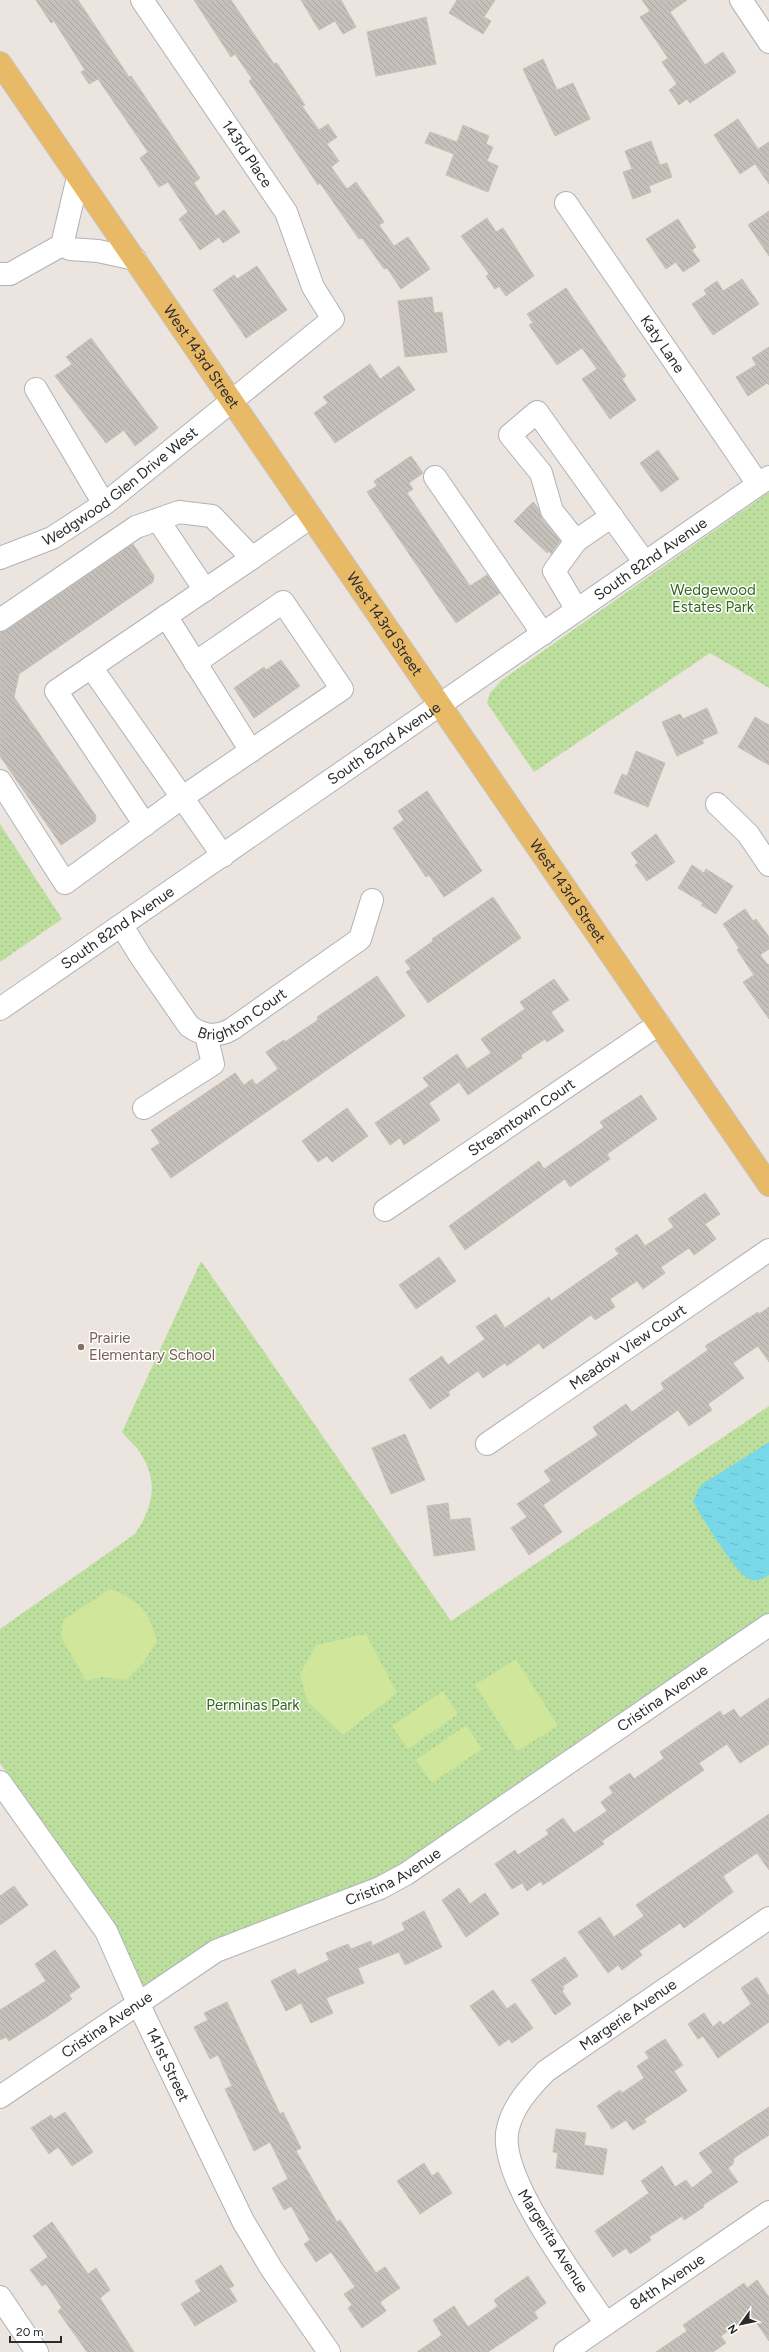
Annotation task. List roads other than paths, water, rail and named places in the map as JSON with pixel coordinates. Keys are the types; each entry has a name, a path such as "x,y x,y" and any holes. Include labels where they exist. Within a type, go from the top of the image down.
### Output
{"main road":[{"name":"West 143rd Street","path":"0,63 769,1185"}],"street":[{"name":"143rd Place","path":"142,0 286,212 313,287 333,319"},
{"path":"741,0 769,42"},
{"path":"0,274 10,274 62,245 78,177"},
{"name":"Katy Lane","path":"566,203 764,481"},
{"path":"62,245 66,248 98,251 135,259"},
{"name":"Wedgwood Glen Drive West","path":"0,558 52,538 104,504 333,319"},
{"path":"36,389 104,504"},
{"path":"576,541 552,511 541,473 510,435 537,412 645,562"},
{"path":"435,477 543,634"},
{"name":"South 82nd Avenue","path":"0,1009 441,706 645,562 764,481"},
{"path":"0,620 136,527 179,512 212,516 252,558"},
{"path":"577,610 554,571 576,541 612,516"},
{"path":"145,825 56,691 311,517"},
{"path":"158,520 205,590"},
{"path":"0,781 65,883 183,798 342,689 283,602 195,663"},
{"path":"166,616 251,751"},
{"path":"91,667 223,856"},
{"path":"717,804 748,834 769,865"},
{"name":"Brighton Court","path":"122,926 182,1018 194,1030 206,1035 216,1036 232,1029 360,938 372,900"},
{"name":"Streamtown Court","path":"384,1210 659,1024"},
{"path":"144,1108 213,1064 206,1035"},
{"name":"Meadow View Court","path":"487,1444 769,1250"},
{"name":"Cristina Avenue","path":"0,2097 216,1951 380,1888 406,1874 769,1625"},
{"name":"141st Street","path":"0,1782 8,1810 106,1931 138,2003 243,2221 271,2268 329,2352"},
{"name":"Margerie Avenue","path":"507,2129 518,2104 546,2071 769,1918"},
{"name":"Margerita Avenue","path":"507,2129 508,2153 522,2195 606,2324"},
{"name":"84th Avenue","path":"565,2352 769,2212"},
{"path":"0,2297 37,2352"}],"water":[{"path":"769,1442 769,1575 762,1579 755,1580 749,1579 743,1575 736,1567 703,1519 693,1501 701,1485"}],"place":[{"name":"Prairie Elementary School","path":"81,1347"}],"park label":[{"name":"Wedgewood Estates Park","path":"713,598"},
{"name":"Perminas Park","path":"253,1705"}]}
